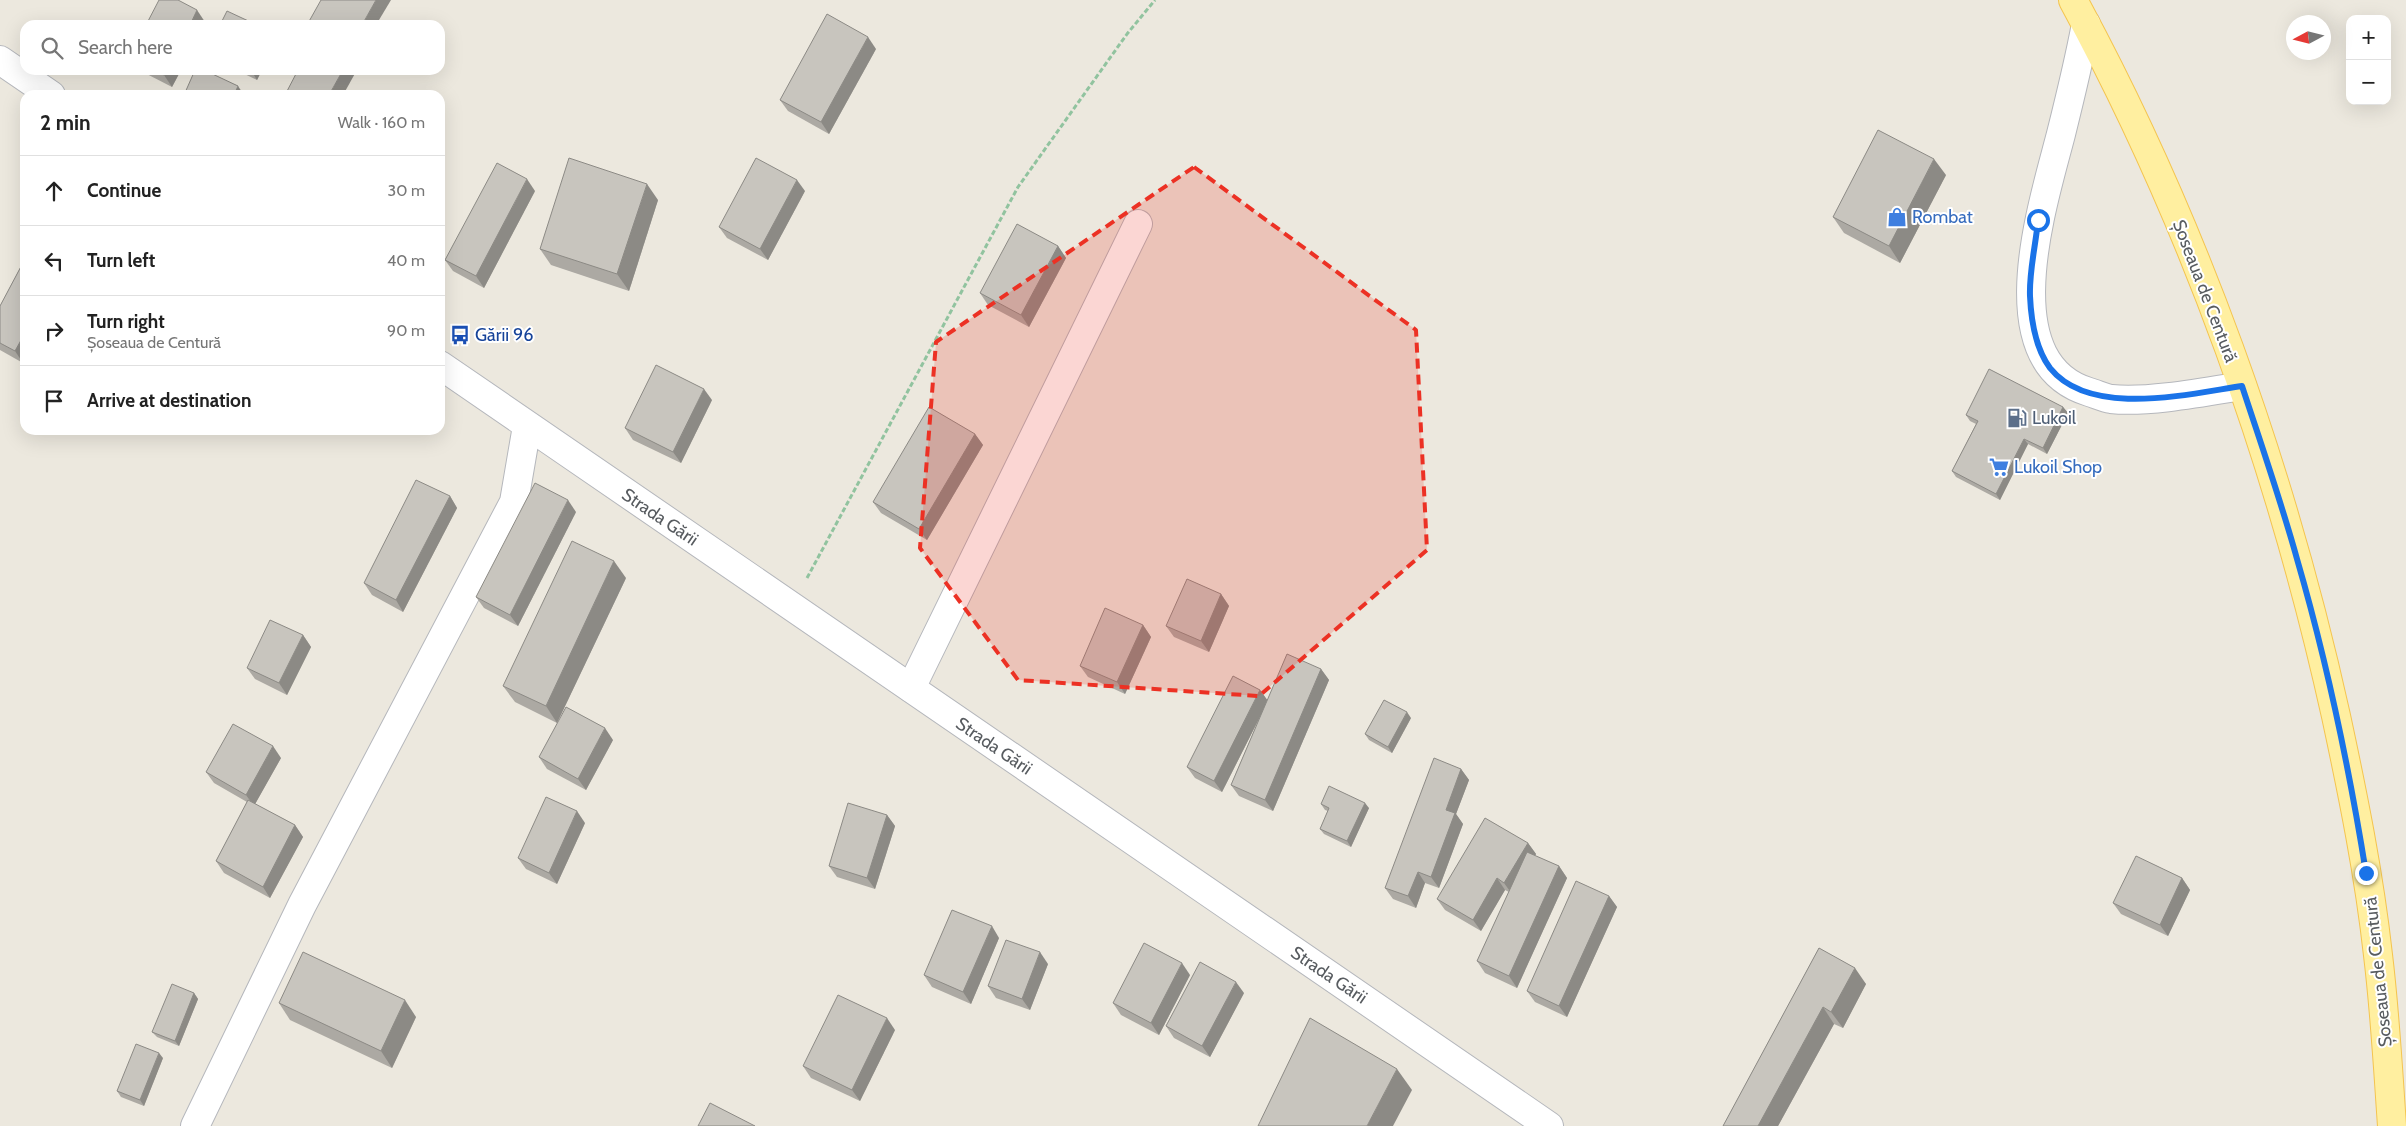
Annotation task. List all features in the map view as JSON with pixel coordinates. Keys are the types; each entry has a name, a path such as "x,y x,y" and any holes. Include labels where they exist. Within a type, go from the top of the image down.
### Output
{"main road":[{"name":"Șoseaua de Centură","path":"2073,0 2165,190 2208,294 2242,386 2297,559 2325,668 2353,792 2378,953 2392,1126"}],"street":[{"path":"2086,24 2078,70 2038,220 2030,295 2037,342 2050,368 2075,388 2110,399 2157,397 2242,386"},
{"path":"0,60 20,74"},
{"path":"22,75 44,90"},
{"path":"910,688 1138,224"},
{"name":"Strada Gării","path":"445,368 1549,1126"},
{"path":"195,1126 302,905 514,502 528,426"}],"path":[{"path":"791,607 1018,187 1127,34 1155,0"}],"highlighted area":[{"path":"1194,167 1416,330 1427,550 1259,696 1018,680 920,548 936,342"}],"building":[{"path":"159,0 178,0 197,10 192,20 149,20"},
{"path":"321,0 376,0 365,20 310,20"},
{"path":"227,11 246,20 222,20"},
{"path":"827,14 868,37 821,122 780,100"},
{"path":"193,75 215,75 238,86 236,90 186,90"},
{"path":"295,75 340,75 332,90 288,90"},
{"path":"1878,130 1934,159 1889,246 1833,217"},
{"path":"569,158 647,184 617,274 540,249"},
{"path":"756,158 797,180 760,249 719,227"},
{"path":"497,163 527,179 476,276 445,260"},
{"path":"1017,224 1058,246 1021,315 980,293"},
{"path":"20,268 20,342 15,351 0,343 0,306"},
{"path":"656,365 704,389 673,452 625,428"},
{"path":"1989,369 2063,407 2043,448 2024,439 1996,494 1952,471 1978,421 1966,415"},
{"path":"929,407 975,434 919,529 873,502"},
{"path":"416,480 450,496 396,600 364,583"},
{"path":"535,483 568,500 510,615 476,597"},
{"path":"572,541 614,561 546,706 503,686"},
{"path":"1187,579 1221,594 1201,641 1166,626"},
{"path":"1105,608 1143,625 1117,682 1080,666"},
{"path":"270,620 303,635 279,683 247,668"},
{"path":"1287,654 1321,669 1265,800 1231,785"},
{"path":"1233,676 1260,690 1214,781 1187,767"},
{"path":"1384,700 1407,712 1388,747 1365,734"},
{"path":"566,707 605,728 578,779 539,757"},
{"path":"233,724 273,746 246,795 206,772"},
{"path":"1434,758 1461,769 1446,810 1455,813 1431,877 1418,872 1408,896 1385,888"},
{"path":"1329,786 1365,803 1347,841 1320,829 1329,808 1321,804"},
{"path":"546,797 577,811 549,873 518,858"},
{"path":"248,800 295,825 263,887 216,861"},
{"path":"848,803 887,815 867,878 829,866"},
{"path":"1485,818 1528,843 1504,883 1497,878 1473,920 1437,899"},
{"path":"1527,852 1559,866 1509,976 1477,961"},
{"path":"2136,856 2182,878 2160,925 2113,903"},
{"path":"1576,881 1609,896 1559,1006 1527,991"},
{"path":"952,910 992,926 963,992 924,975"},
{"path":"1006,940 1040,952 1022,999 988,986"},
{"path":"1144,943 1182,963 1151,1023 1113,1003"},
{"path":"1819,948 1855,968 1831,1012 1823,1007 1758,1126 1723,1126"},
{"path":"303,952 405,1000 381,1051 279,1003"},
{"path":"1200,962 1236,982 1202,1046 1166,1026"},
{"path":"172,984 194,993 175,1041 152,1032"},
{"path":"838,995 887,1018 852,1090 803,1066"},
{"path":"1310,1018 1397,1069 1367,1126 1258,1126"},
{"path":"136,1044 159,1053 140,1100 117,1091"},
{"path":"710,1103 755,1126 698,1126"}],"place":[{"name":"Rombat","path":"1897,217"},
{"name":"Gării 96","path":"460,335"},
{"name":"Lukoil","path":"2017,418"},
{"name":"Lukoil Shop","path":"1999,467"}],"route":[{"path":"2038,220 2030,295 2037,342 2050,368 2075,388 2110,399 2147,398 2242,386 2297,559 2325,668 2353,792 2366,873"}]}
